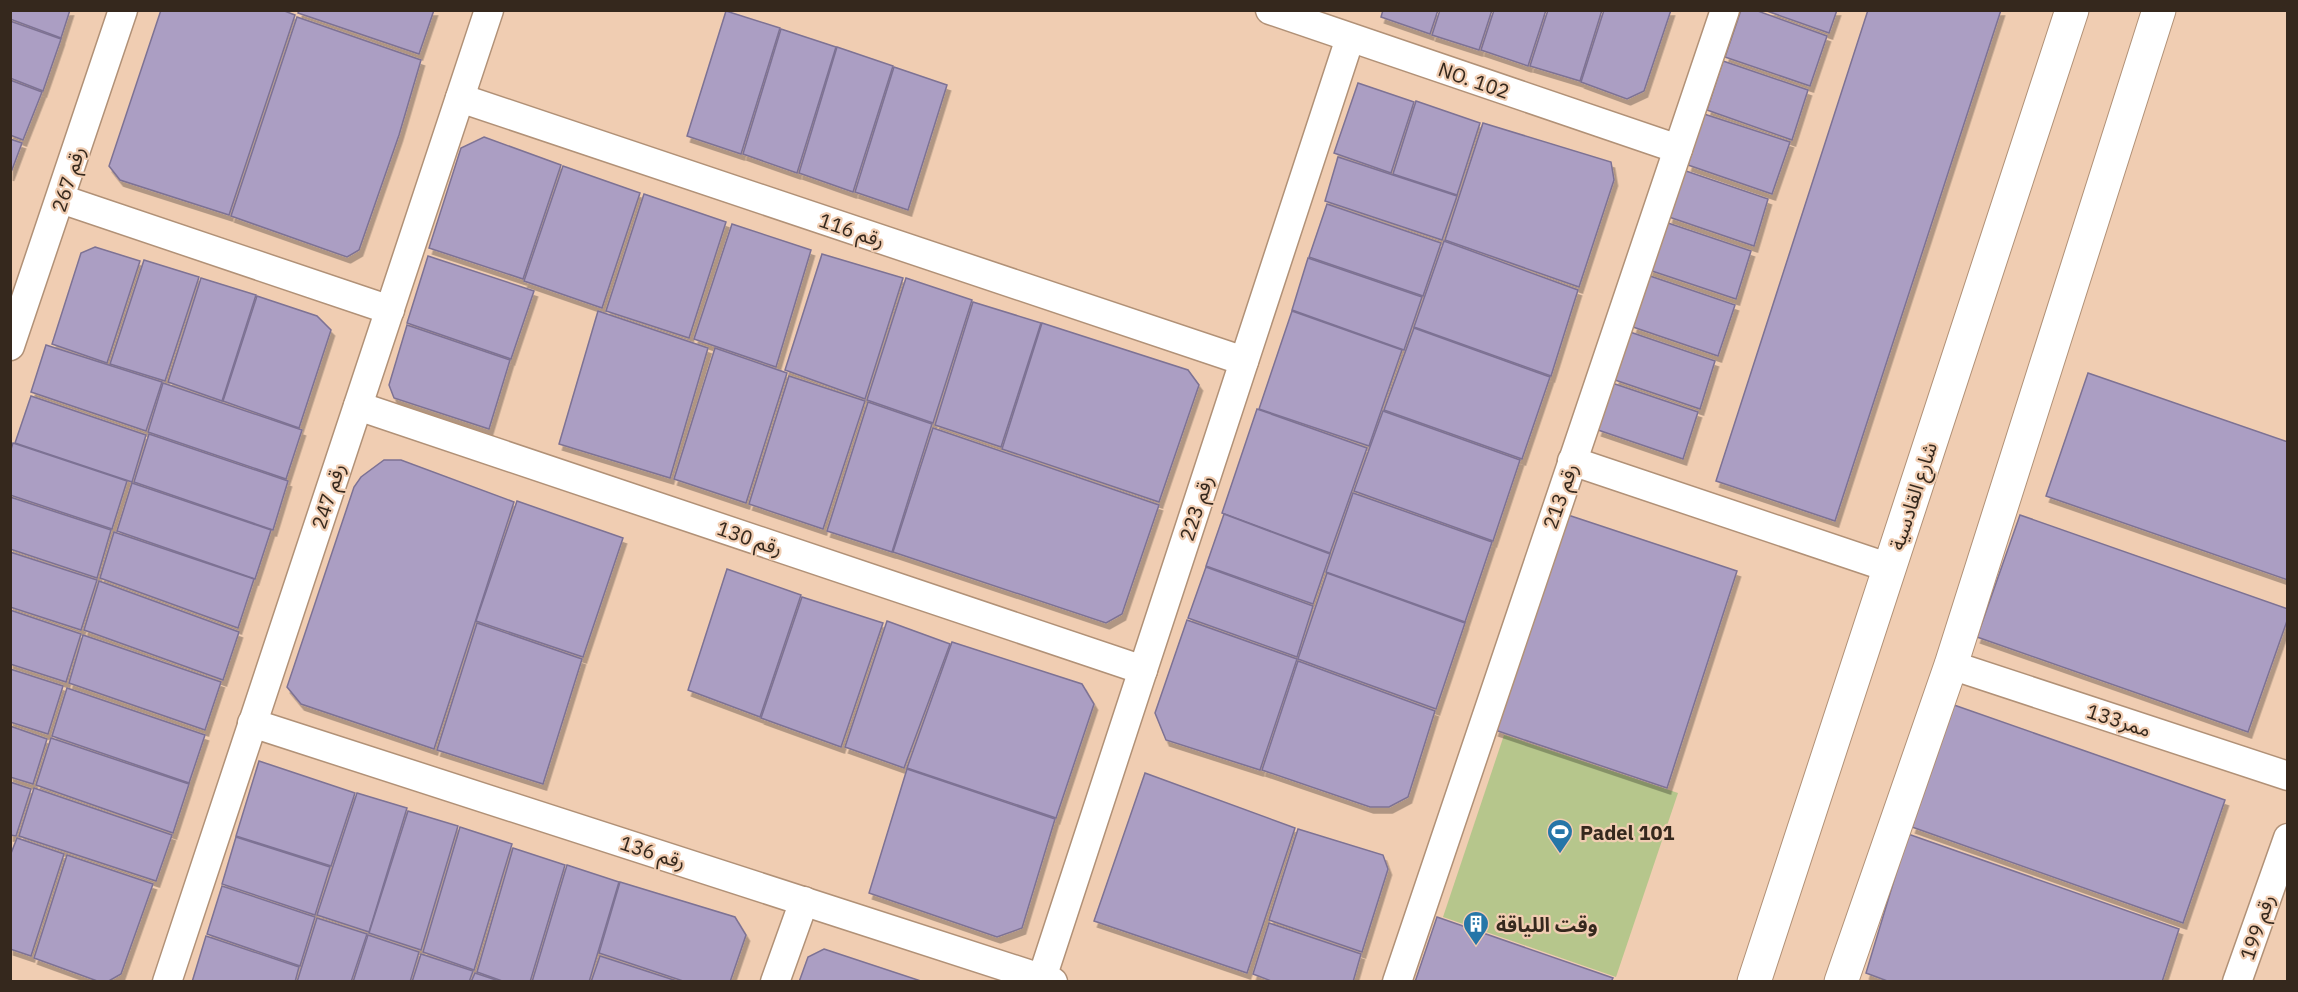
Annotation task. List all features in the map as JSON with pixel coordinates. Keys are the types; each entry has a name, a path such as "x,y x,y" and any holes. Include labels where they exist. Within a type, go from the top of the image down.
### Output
{"street":[{"name":"رقم 267","path":"10,346 19,295 61,199 123,10"},
{"name":"رقم 247","path":"167,981 489,10"},
{"name":"NO. 102","path":"1270,10 1678,149"},
{"name":"رقم 213","path":"1397,981 1725,10"},
{"name":"شارع القادسية","path":"1754,981 2072,10"},
{"path":"1841,981 1951,664 2159,10"},
{"name":"رقم 223","path":"1048,980 1143,670 1350,38"},
{"name":"رقم 116","path":"459,98 1244,361"},
{"path":"61,199 390,310"},
{"name":"رقم 130","path":"358,406 1143,670"},
{"path":"1572,461 1890,568"},
{"name":"ممر133","path":"1951,664 2288,776"},
{"name":"رقم 136","path":"252,723 1048,980"},
{"name":"رقم 199","path":"2238,981 2288,838"},
{"path":"775,981 804,901"}],"green space":[{"name":"Padel 101","path":"1504,735 1678,793 1616,977 1443,917"}],"building":[{"path":"10,10 70,10 61,38 10,19"},
{"path":"161,10 282,10 295,15 229,215 120,180 109,166"},
{"path":"299,10 434,10 419,54 298,13"},
{"path":"1383,10 1438,10 1430,34 1381,17"},
{"path":"1440,10 1492,10 1479,50 1432,35"},
{"path":"1494,10 1546,10 1528,66 1481,50"},
{"path":"1548,10 1602,10 1580,81 1530,66"},
{"path":"1604,10 1671,10 1644,91 1627,99 1581,82"},
{"path":"1741,10 1755,10 1827,36 1810,86 1725,57"},
{"path":"1764,10 1837,10 1829,33"},
{"path":"1868,10 2001,10 1835,521 1716,481"},
{"path":"726,11 780,28 741,154 687,136"},
{"path":"297,17 421,60 399,135 359,250 347,257 231,216"},
{"path":"10,21 61,39 43,91 10,78"},
{"path":"781,29 836,47 797,173 743,154"},
{"path":"837,47 893,66 853,192 799,173"},
{"path":"1723,61 1808,90 1792,140 1707,110"},
{"path":"894,67 947,85 908,210 855,192"},
{"path":"10,80 42,92 23,140 10,135"},
{"path":"1358,83 1414,102 1391,173 1334,153"},
{"path":"1416,101 1480,123 1457,195 1393,174"},
{"path":"1704,114 1790,142 1772,194 1688,165"},
{"path":"1483,123 1611,162 1614,180 1579,287 1445,240"},
{"path":"484,137 561,165 523,279 429,248 461,148"},
{"path":"10,139 22,143 10,175"},
{"path":"1338,157 1457,196 1442,240 1325,201"},
{"path":"563,166 640,193 602,308 524,281"},
{"path":"1683,170 1768,199 1754,246 1669,217"},
{"path":"644,194 726,222 689,338 606,311"},
{"path":"1327,204 1441,243 1423,296 1309,257"},
{"path":"1665,222 1751,251 1736,299 1649,270"},
{"path":"732,224 811,250 776,367 694,339"},
{"path":"1444,241 1578,290 1551,376 1414,327"},
{"path":"95,247 140,261 107,363 52,344 81,253"},
{"path":"822,254 903,278 865,399 785,370"},
{"path":"428,256 534,291 511,359 407,323"},
{"path":"1308,258 1422,297 1404,350 1292,310"},
{"path":"144,260 199,277 165,381 110,364"},
{"path":"1650,276 1735,305 1718,356 1633,327"},
{"path":"201,278 256,295 222,401 168,382"},
{"path":"906,278 972,300 933,423 867,400"},
{"path":"257,296 317,316 331,330 299,428 223,401"},
{"path":"973,302 1041,323 1001,447 935,425"},
{"path":"598,311 708,348 670,478 559,444"},
{"path":"1292,311 1402,350 1369,446 1259,409"},
{"path":"1042,323 1188,370 1199,385 1159,502 1002,449"},
{"path":"407,325 510,360 489,429 394,398 389,385"},
{"path":"1414,328 1550,377 1522,459 1384,410"},
{"path":"1630,332 1715,361 1700,409 1615,380"},
{"path":"46,345 162,382 146,431 31,392"},
{"path":"715,348 787,373 746,503 674,479"},
{"path":"2088,373 2288,442 2288,580 2046,496"},
{"path":"789,376 865,401 823,529 749,504"},
{"path":"163,383 302,430 286,479 148,432"},
{"path":"1612,383 1698,412 1683,459 1598,430"},
{"path":"31,396 146,435 132,482 15,443"},
{"path":"868,402 932,424 892,552 827,531"},
{"path":"1257,409 1367,448 1330,553 1222,513"},
{"path":"1383,411 1520,460 1493,541 1354,491"},
{"path":"933,428 1159,505 1122,614 1106,623 893,552"},
{"path":"149,434 288,481 273,530 134,482"},
{"path":"13,443 127,481 112,529 10,495 10,452"},
{"path":"384,460 401,460 514,502 434,749 301,704 287,687 354,487 361,477"},
{"path":"132,483 271,530 255,579 117,531"},
{"path":"1353,493 1492,542 1465,622 1326,572"},
{"path":"10,497 111,530 97,578 10,549"},
{"path":"517,501 623,538 583,657 476,621"},
{"path":"1224,514 1330,554 1313,604 1206,566"},
{"path":"1568,515 1737,571 1667,788 1495,730"},
{"path":"2020,515 2288,609 2288,618 2248,732 1977,637"},
{"path":"114,532 254,579 238,628 100,578"},
{"path":"10,552 97,580 81,630 10,607"},
{"path":"1206,567 1313,606 1297,657 1188,618"},
{"path":"727,569 801,595 760,717 688,690"},
{"path":"1327,573 1465,623 1436,709 1298,659"},
{"path":"99,581 239,632 223,680 84,630"},
{"path":"802,597 883,623 841,747 761,718"},
{"path":"10,610 81,634 66,682 10,664"},
{"path":"1187,620 1297,659 1260,770 1166,740 1155,713"},
{"path":"887,621 950,644 904,768 845,747"},
{"path":"477,623 582,659 543,784 437,750"},
{"path":"83,635 221,682 205,730 69,683"},
{"path":"952,642 1082,684 1094,704 1056,818 907,768"},
{"path":"1298,661 1435,711 1408,797 1389,807 1370,807 1262,770"},
{"path":"10,669 63,686 48,734 10,722"},
{"path":"67,688 205,735 189,783 52,736"},
{"path":"1954,705 2225,800 2183,923 1912,827"},
{"path":"10,726 47,739 33,784 10,777"},
{"path":"51,738 189,784 173,833 36,785"},
{"path":"259,761 355,793 331,866 236,836"},
{"path":"907,769 1055,819 1022,928 997,937 869,893"},
{"path":"1145,773 1295,828 1247,973 1094,921"},
{"path":"10,782 31,789 16,836 10,835"},
{"path":"34,788 172,835 156,881 19,836"},
{"path":"357,793 407,808 369,932 317,915"},
{"path":"408,811 458,826 421,950 369,933"},
{"path":"460,827 512,844 474,970 423,952"},
{"path":"1298,829 1383,855 1388,869 1362,952 1269,920"},
{"path":"1908,834 2179,929 2162,982 1890,982 1866,973"},
{"path":"236,837 330,867 315,915 222,884"},
{"path":"17,838 64,854 31,956 10,949 10,856"},
{"path":"513,848 565,865 530,982 505,982 477,972"},
{"path":"67,855 153,884 121,974 107,982 100,982 34,958"},
{"path":"567,865 619,882 589,982 532,982"},
{"path":"620,882 735,917 746,935 730,982 686,982 599,953"},
{"path":"222,886 315,917 300,966 207,934"},
{"name":"وقت اللياقة","path":"1437,917 1613,978 1611,982 1415,982"},
{"path":"317,918 367,934 351,982 297,982"},
{"path":"1269,923 1361,954 1353,982 1274,982 1253,974"},
{"path":"368,935 419,952 410,982 353,982"},
{"path":"206,936 299,967 295,982 192,982"},
{"path":"824,949 921,982 799,982 808,957"},
{"path":"421,954 473,971 469,982 412,982"},
{"path":"600,956 680,982 591,982"},
{"path":"475,973 502,982 471,982"}],"place":[{"name":"Padel 101","path":"1560,855"},
{"name":"وقت اللياقة","path":"1476,947"}]}
